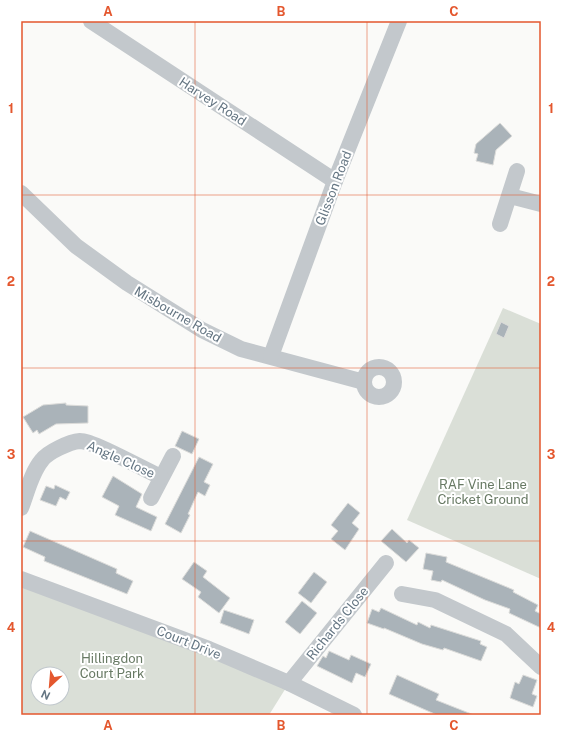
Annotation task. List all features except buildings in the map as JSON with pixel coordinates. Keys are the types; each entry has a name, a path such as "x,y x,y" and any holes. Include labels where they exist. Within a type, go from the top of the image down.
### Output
{"street":[{"name":"Harvey Road","path":"91,21 335,181"},
{"name":"Glisson Road","path":"271,356 394,23"},
{"path":"500,224 518,171"},
{"name":"Misbourne Road","path":"21,193 76,246 127,283 202,330 241,349 364,382"},
{"path":"510,196 541,204"},
{"name":"Angle Close","path":"21,508 30,482 42,460 63,446 80,441 112,453 161,477"},
{"name":"Angle Close","path":"151,498 172,456"},
{"name":"Richards Close","path":"289,683 386,563"},
{"name":"Court Drive","path":"21,579 156,628 289,683 354,715"},
{"path":"402,594 435,600 506,634 541,667"}],"green space":[{"name":"RAF Vine Lane Cricket Ground","path":"503,308 541,324 541,579 407,520"},
{"name":"Hillingdon Court Park","path":"21,579 289,683 269,715 21,715"}]}
